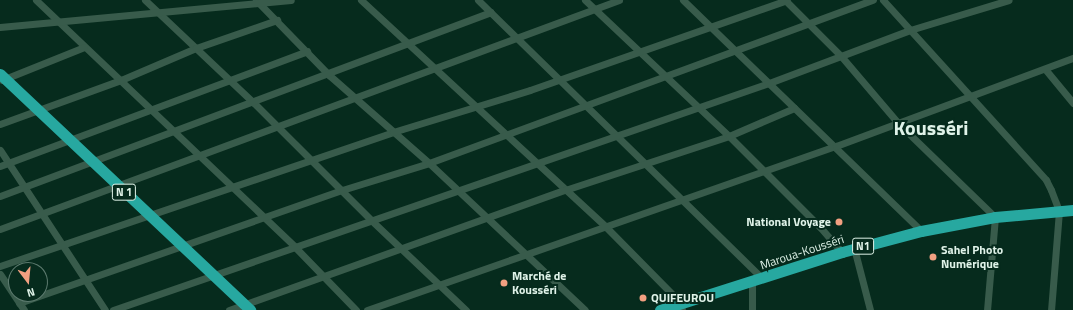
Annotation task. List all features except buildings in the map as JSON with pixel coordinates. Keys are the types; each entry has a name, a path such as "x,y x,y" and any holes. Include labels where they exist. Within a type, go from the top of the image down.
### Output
{"highway":[{"name":"N 1","path":"2,78 71,140 179,246 247,307"},
{"name":"Maroua-Kousséri","path":"660,310 682,306 854,248 921,231 995,216 1073,210"}],"street":[{"path":"36,0 84,47 153,110 230,188 264,217 294,246 356,310"},
{"path":"145,0 279,127 371,220 441,284 466,310"},
{"path":"0,27 258,1 291,0"},
{"path":"361,0 606,227 682,306"},
{"path":"478,0 683,200 757,280 752,310"},
{"path":"585,0 729,136 842,252"},
{"path":"0,229 619,0"},
{"path":"683,0 794,108 836,146 921,231"},
{"path":"0,266 312,161 393,132 560,79 785,0 840,56 898,123 995,216 987,310"},
{"path":"20,303 84,279 342,190 429,163 736,52 873,0"},
{"path":"883,0 968,97 1046,180 1059,210 1051,310"},
{"path":"113,310 214,276 294,246 698,108 910,30 1009,0"},
{"path":"258,1 329,75 357,98 429,163 524,255 585,310"},
{"path":"0,196 329,75 406,43 491,12"},
{"path":"0,124 37,109 121,80 196,48 277,20"},
{"path":"2,78 84,47"},
{"path":"0,166 153,110 307,51"},
{"path":"367,310 836,146 1073,58"},
{"path":"1045,69 1073,103"},
{"path":"228,310 247,307 323,276 487,219 565,190 729,136 794,108"},
{"path":"0,150 105,310"},
{"path":"854,248 870,310"},
{"path":"0,274 24,310"}],"place":[{"name":"National Voyage","path":"839,222"},
{"name":"Sahel Photo Numérique","path":"933,257"},
{"name":"Marché de Kousséri","path":"504,283"},
{"name":"QUIFEUROU","path":"643,298"}],"district":[{"name":"Kousséri","path":"931,127"}]}
